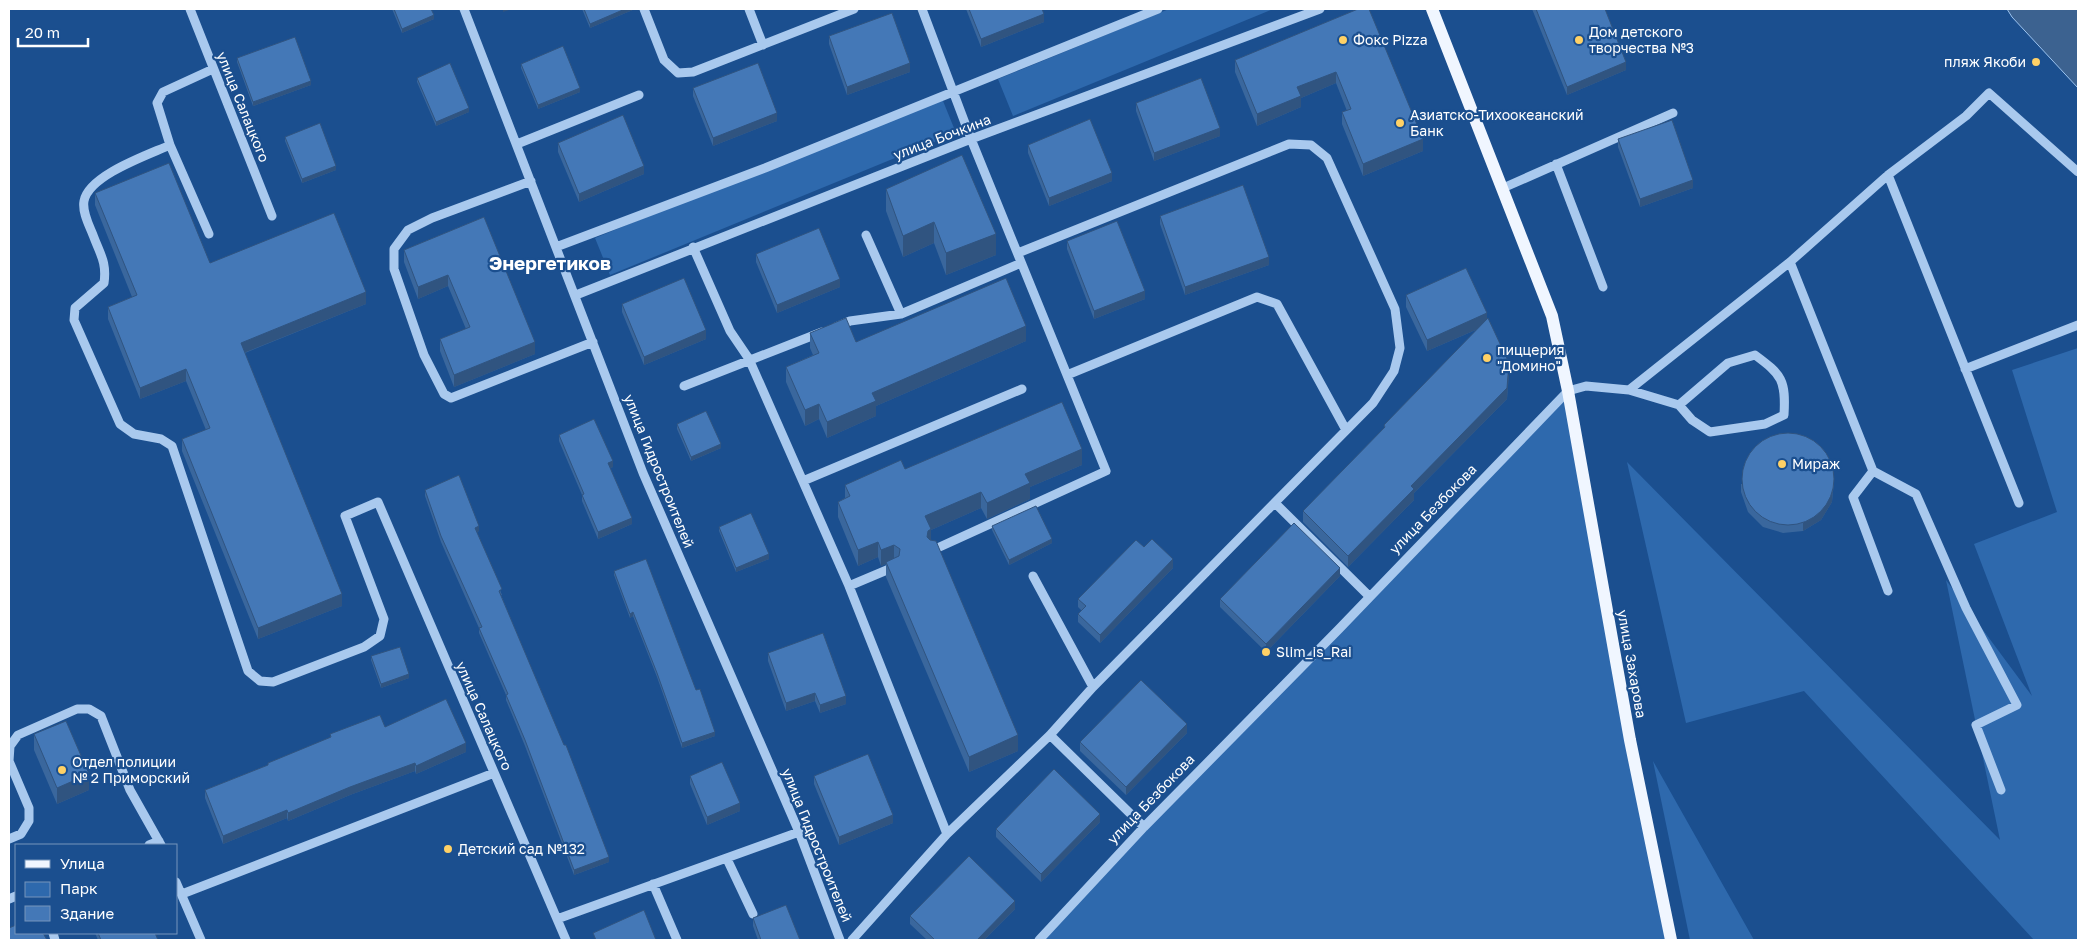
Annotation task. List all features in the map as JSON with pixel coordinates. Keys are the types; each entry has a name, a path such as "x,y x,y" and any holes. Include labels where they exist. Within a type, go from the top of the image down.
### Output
{"main road":[{"path":"1432,9 1552,316 1568,391"},
{"name":"улица Захарова","path":"1568,391 1630,740 1671,940"}],"street":[{"name":"улица Салацкого","path":"190,9 272,216"},
{"name":"улица Гидростроителей","path":"464,9 576,295 643,473 799,832 840,940"},
{"path":"644,9 664,60 678,73 693,72 854,9"},
{"path":"749,9 763,45"},
{"path":"922,9 1021,263 1106,471 933,550"},
{"path":"556,247 765,168 1158,9"},
{"name":"улица Бочкина","path":"576,295 693,247 972,139 1320,9"},
{"path":"209,234 170,145 157,104 163,92 213,69"},
{"path":"1629,390 1790,262 1888,175 1966,116 1989,93 2078,172"},
{"path":"517,144 638,95"},
{"path":"1503,188 1674,113"},
{"path":"852,940 947,834 1050,735 1093,687 1372,403 1394,371 1400,348 1395,309 1327,158 1311,145 1290,144 1018,253"},
{"name":"улица Салацкого","path":"170,145 106,175 89,190 84,202 86,218 106,268 104,283 75,308 74,320 120,424 134,434 161,439 172,446 248,671 260,681 273,682 364,647 380,636 384,619 346,516 378,502 566,940"},
{"path":"1556,164 1603,287"},
{"path":"1888,175 2019,503"},
{"path":"532,181 432,218 408,230 394,249 394,269 424,355 444,394 451,398 593,342"},
{"path":"866,235 900,314"},
{"path":"693,247 730,331 750,359 849,586 947,834"},
{"path":"1790,262 1874,471 1916,494 1966,608 2017,705 1976,725 2001,790"},
{"path":"684,386 850,321 900,314 1021,263"},
{"path":"1067,375 1257,297 1278,304 1346,430"},
{"path":"1965,369 2078,325"},
{"path":"1568,391 1586,386 1629,390 1679,406 1692,420 1710,432 1765,424 1784,415 1783,381 1770,366 1755,355 1728,363 1679,406"},
{"path":"803,481 1022,389"},
{"name":"улица Безбокова","path":"1039,940 1144,827 1568,391"},
{"path":"1874,471 1852,497 1888,591"},
{"path":"1275,502 1369,596"},
{"path":"849,586 894,566"},
{"path":"1033,576 1093,687"},
{"path":"9,840 21,834 29,821 28,808 9,761 10,746 18,735 77,709 89,709 101,716 130,790 160,843"},
{"path":"1050,735 1144,827"},
{"path":"182,894 494,773"},
{"path":"557,919 799,832"},
{"path":"727,859 754,914"},
{"path":"653,884 677,940"},
{"path":"178,886 201,940"}],"green space":[{"path":"1169,9 1273,9 1013,116 998,79"},
{"path":"941,96 956,133 610,275 595,238"},
{"path":"2078,348 2078,940 2034,940 1804,691 1686,723 1627,462 2000,840 1946,580 2032,696 1974,544 2057,512 2012,370"},
{"path":"1568,391 1671,940 1035,940"},
{"path":"1653,761 1754,940 1690,940"}],"shaded area":[{"path":"2007,9 2078,9 2078,88 2012,17"}],"building":[{"path":"394,9 431,9 434,15 402,29"},
{"path":"584,9 625,9 590,24"},
{"path":"969,9 1042,9 1044,14 981,39"},
{"path":"1358,9 1369,9 1423,139 1363,164 1342,112 1351,109 1336,72 1297,87 1301,96 1257,114 1235,60"},
{"name":"Дом детского творчества №3","path":"1536,9 1605,9 1626,62 1567,87"},
{"path":"892,13 910,63 847,87 829,36"},
{"path":"295,37 311,81 253,102 237,58"},
{"path":"563,46 580,88 538,105 521,64"},
{"path":"450,63 469,108 436,122 417,78"},
{"path":"758,63 777,113 713,138 693,88"},
{"path":"1201,78 1220,128 1154,153 1136,103"},
{"path":"623,115 644,166 579,194 558,143"},
{"path":"1090,119 1112,173 1049,198 1028,145"},
{"path":"1672,120 1693,180 1640,199 1618,139"},
{"path":"320,123 336,166 302,179 285,137"},
{"path":"962,155 996,234 946,253 934,222 903,236 886,189"},
{"path":"169,163 210,263 334,213 366,292 241,343 342,594 258,628 182,439 210,428 186,369 140,388 108,307 137,295 95,193"},
{"path":"1243,185 1269,257 1185,287 1160,216"},
{"path":"484,217 535,342 454,375 440,339 470,327 448,275 418,287 404,250"},
{"path":"1117,221 1145,291 1094,311 1067,241"},
{"path":"819,228 840,279 777,305 756,254"},
{"path":"1466,268 1487,313 1427,340 1406,295"},
{"path":"684,278 706,330 644,357 622,304"},
{"path":"1006,278 1026,326 872,393 876,401 827,422 819,404 805,410 786,367 819,353 810,333 846,318 856,342"},
{"path":"1488,318 1509,363 1507,388 1411,486 1414,489 1348,556 1303,511"},
{"path":"1062,402 1082,449 1025,474 1030,483 987,503 981,492 925,516 931,529 928,531 927,537 930,540 936,541 1018,735 969,757 886,562 899,556 900,549 894,545 881,550 878,542 858,550 838,502 850,496 845,485 901,460 905,469"},
{"path":"706,411 721,444 691,457 677,424"},
{"path":"594,419 613,461 608,463 632,518 598,532 559,435"},
{"path":"1788,433 1797,434 1814,441 1826,453 1833,470 1833,488 1826,505 1814,517 1797,524 1788,525 1779,524 1762,517 1750,505 1743,488 1742,479 1743,470 1750,453 1762,441 1779,434"},
{"path":"459,475 479,526 475,528 502,589 499,591 564,745 566,745 609,857 574,870 506,695 508,694 479,628 482,627 441,536 425,490"},
{"path":"1036,506 1052,539 1009,560 992,526"},
{"path":"751,513 769,554 736,568 719,527"},
{"path":"1294,523 1340,568 1266,644 1220,599"},
{"path":"1152,539 1173,559 1100,635 1078,614 1086,606 1078,599 1136,540 1144,547"},
{"path":"646,559 696,690 700,689 715,732 682,743 633,612 630,614 614,571"},
{"path":"823,633 846,696 820,705 815,693 786,703 768,653"},
{"path":"400,647 409,674 381,684 371,656"},
{"path":"1141,680 1187,724 1126,787 1080,742"},
{"path":"446,699 466,743 416,766 415,763 288,813 287,810 223,836 205,790 331,737 330,734 380,715 385,727"},
{"name":"Отдел полиции № 2 Приморский","path":"66,721 89,774 57,788 34,734"},
{"path":"868,754 893,815 839,837 814,776"},
{"path":"722,762 740,803 707,817 690,776"},
{"path":"1054,769 1100,814 1041,874 996,829"},
{"path":"969,856 1015,901 977,940 935,940 910,916"},
{"path":"786,905 800,940 761,940 753,918"},
{"path":"644,910 656,940 596,940 593,933"},
{"path":"15,925 15,934 44,934 47,940 9,940 9,928"},
{"path":"98,934 155,934 158,940 101,940"}],"place":[{"name":"Фокс Pizza","path":"1343,40"},
{"name":"Дом детского творчества №3","path":"1579,40"},
{"name":"пляж Якоби","path":"2036,62"},
{"name":"Азиатско-Тихоокеанский Банк","path":"1400,123"},
{"name":"пиццерия \"Домино\"","path":"1487,358"},
{"name":"Мираж","path":"1782,464"},
{"name":"Slim_is_Rai","path":"1266,652"},
{"name":"Отдел полиции № 2 Приморский","path":"62,770"},
{"name":"Детский сад №132","path":"448,849"}],"district":[{"name":"Энергетиков","path":"550,263"}]}
